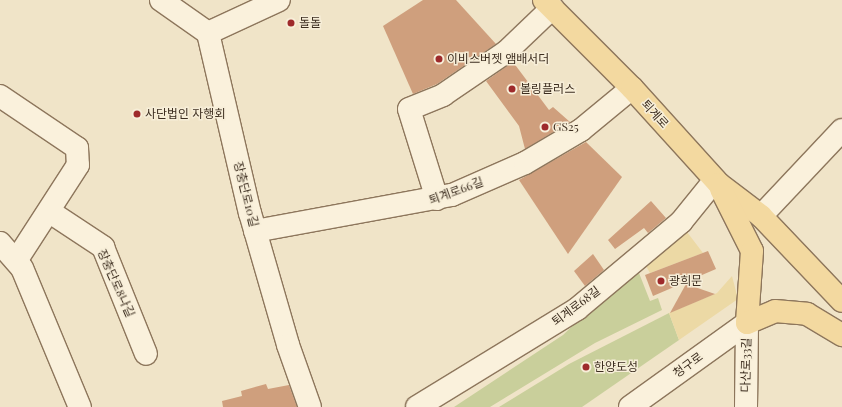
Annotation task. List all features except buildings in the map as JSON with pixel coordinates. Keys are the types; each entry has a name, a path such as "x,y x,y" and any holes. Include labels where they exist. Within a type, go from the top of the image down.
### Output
{"main road":[{"name":"퇴계로","path":"548,4 632,88 717,182 761,216 842,301"},
{"path":"717,182 752,251 747,324 775,311 807,314 842,335"}],"street":[{"path":"161,0 208,32 279,0"},
{"name":"퇴계로","path":"437,199 409,109 443,95 506,52 548,4"},
{"name":"장충단로10길","path":"208,32 255,231 288,345 310,407"},
{"name":"퇴계로66길","path":"255,231 437,199 525,163 581,130 632,88"},
{"path":"0,96 77,148 78,165 50,212 16,261"},
{"path":"761,216 842,130"},
{"name":"퇴계로68길","path":"417,407 577,309 681,222 717,182"},
{"name":"장충단로8나길","path":"50,212 103,247 146,354"},
{"path":"0,243 16,261 80,407"},
{"name":"청구로","path":"630,407 747,324"},
{"name":"다산로33길","path":"746,407 747,324"}],"green space":[{"path":"639,273 650,301 658,298 662,310 595,343 490,407 454,407 563,335 591,308"},
{"path":"669,313 679,340 582,407 499,407 569,364"}],"sand":[{"path":"684,228 703,253 650,273 646,266 635,271"},
{"path":"732,276 738,299 679,340 669,313 717,293"}],"place":[{"name":"돌돌","path":"291,23"},
{"name":"이비스버젯 앰배서더","path":"439,59"},
{"name":"볼링플러스","path":"512,89"},
{"name":"사단법인 자행회","path":"137,114"},
{"name":"GS25","path":"545,127"},
{"name":"광희문","path":"661,281"},
{"name":"한양도성","path":"586,367"}]}
